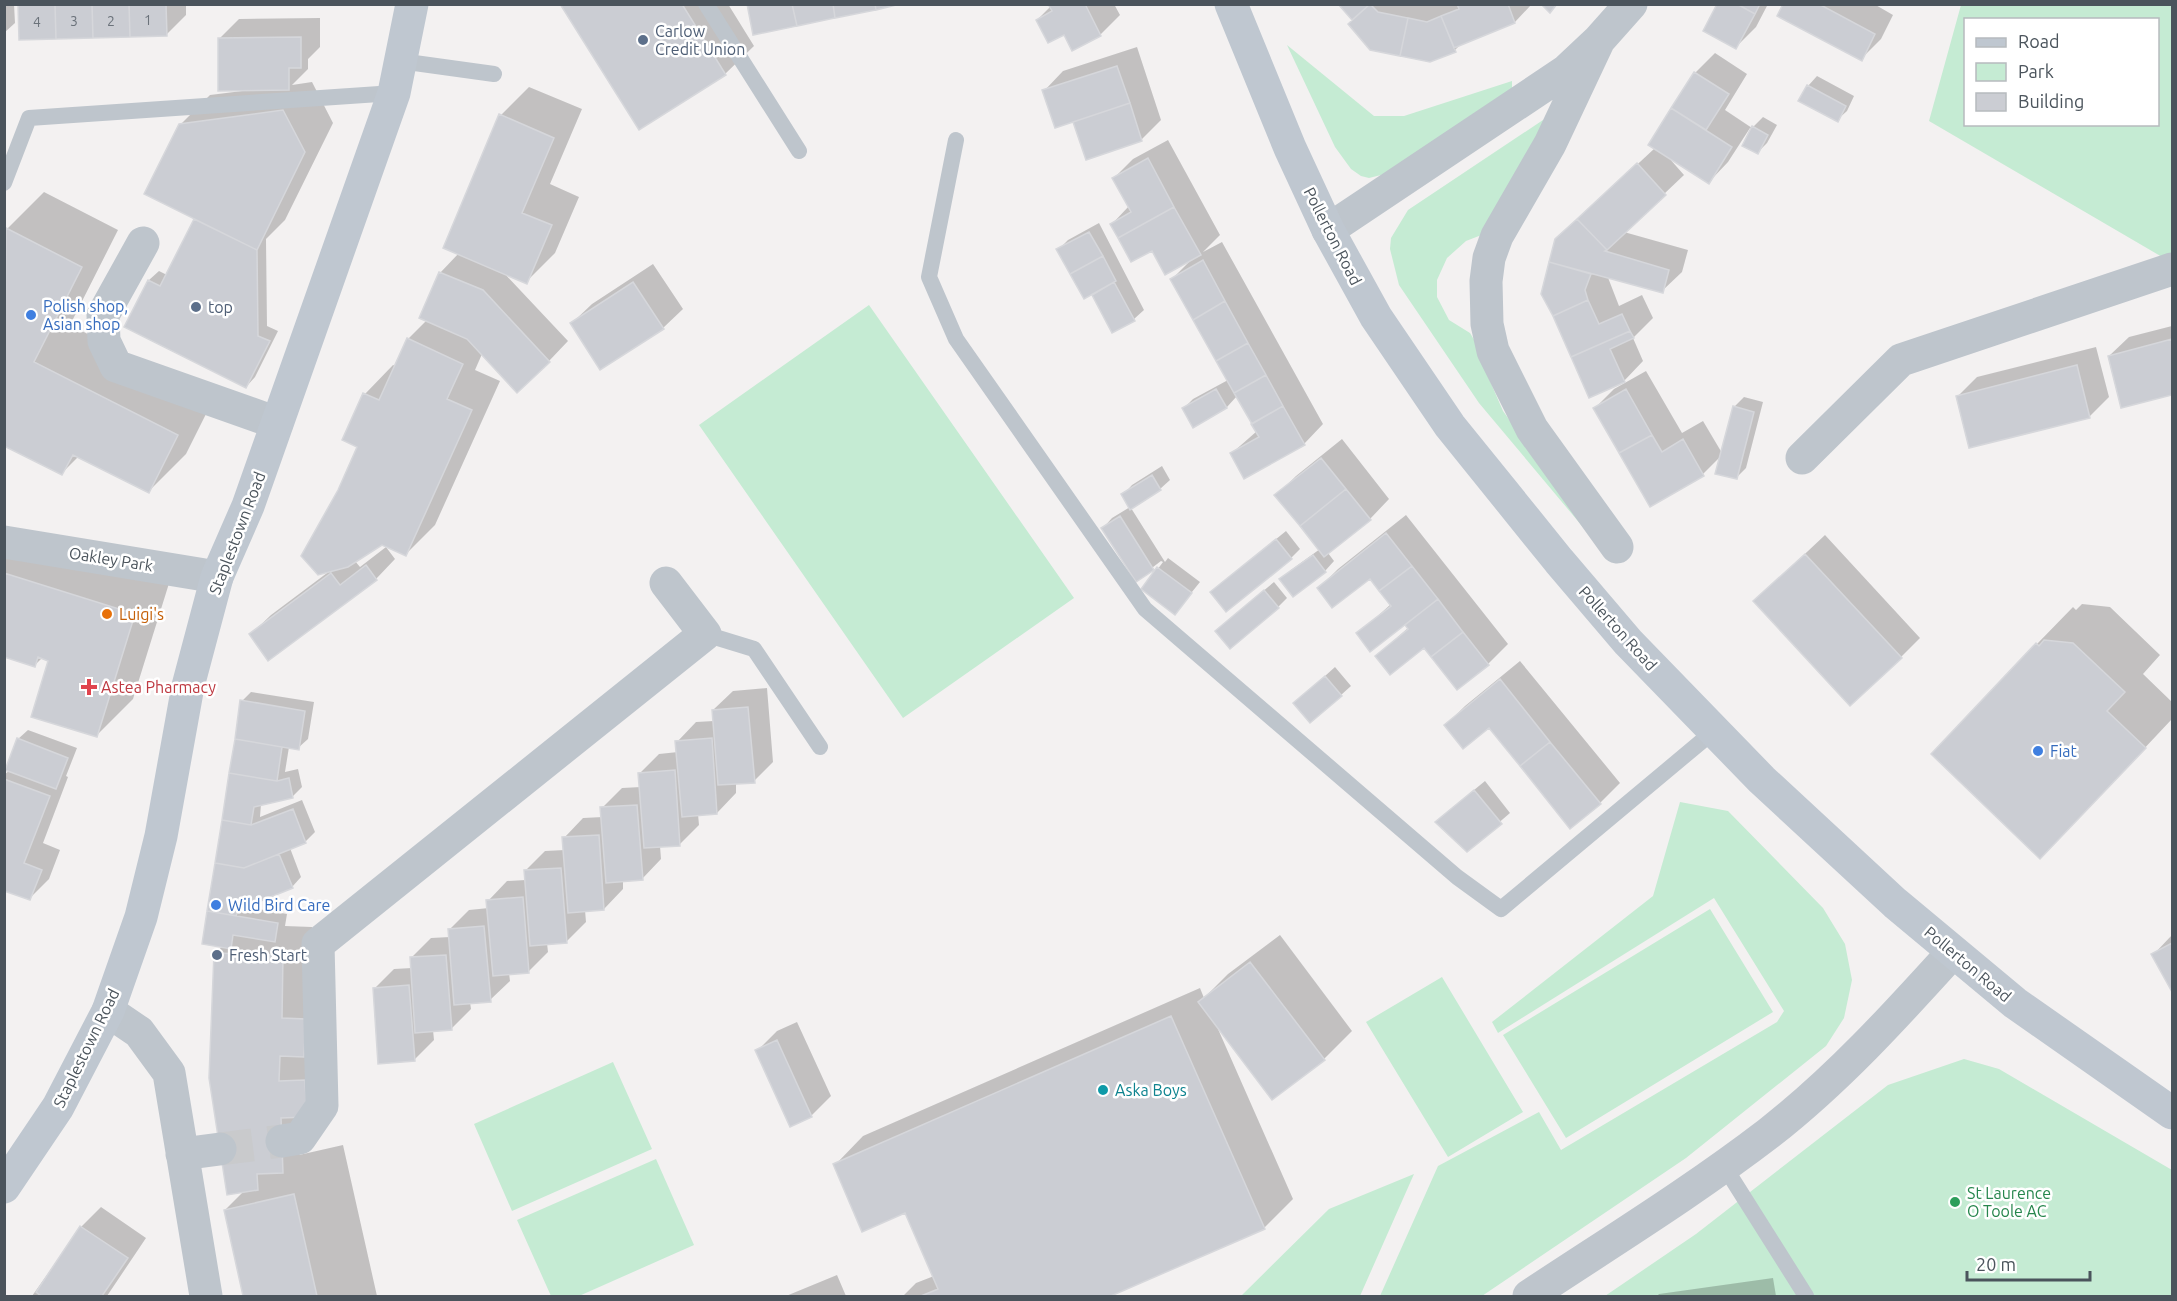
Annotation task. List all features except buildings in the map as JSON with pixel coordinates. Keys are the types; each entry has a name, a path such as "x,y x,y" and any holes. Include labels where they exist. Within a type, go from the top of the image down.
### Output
{"main road":[{"name":"Staplestown Road","path":"4,1187 58,1107 108,1011 141,917 161,836 188,686 217,577 248,506 394,93 412,4"},
{"name":"Pollerton Road","path":"1231,4 1290,148 1328,230 1376,317 1450,426 1559,561 1628,642 1714,731 1762,780 1870,880 2014,1004 2172,1113"}],"street":[{"path":"1328,230 1566,71 1599,40 1631,4"},
{"path":"1599,40 1550,144 1497,236 1489,258 1486,281 1487,324 1493,351 1532,429 1617,548"},
{"path":"142,243 103,315 104,341 116,366 277,423"},
{"path":"1802,458 1901,360 2172,269"},
{"name":"Oakley Park","path":"4,542 217,577"},
{"path":"282,1141 300,1138 322,1106 318,944 705,634 666,583"},
{"path":"1528,1296 1679,1198 1770,1133 1879,1033 1953,952"},
{"path":"108,1011 139,1032 169,1074 206,1296"},
{"path":"182,1154 220,1149"}],"lane":[{"path":"706,4 799,151"},
{"path":"400,61 494,74"},
{"path":"4,183 29,118 394,93"},
{"path":"956,140 929,277 956,339 1145,609 1457,877 1501,909 1714,731"},
{"path":"705,634 754,649 820,747"},
{"path":"1724,1166 1806,1296"}],"green space":[{"path":"1961,5 2172,5 2172,260 2169,261 1929,121"},
{"path":"1287,45 1374,116 1404,116 1512,81 1512,93 1393,172 1369,178 1351,169 1335,147"},
{"path":"1543,120 1543,135 1484,234 1466,241 1447,258 1437,280 1437,297 1449,320 1470,333 1479,348 1483,365 1503,411 1603,551 1479,403 1399,285 1390,249 1391,238 1408,210"},
{"path":"869,305 1074,598 903,718 699,425"},
{"path":"1680,802 1728,811 1823,908 1845,944 1852,980 1844,1018 1826,1046 1686,1158 1482,1296 1380,1296 1438,1166 1539,1112 1561,1150 1777,1022 1784,1011 1714,898 1498,1033 1492,1022 1653,896"},
{"path":"1710,909 1773,1012 1566,1138 1503,1035"},
{"path":"1442,977 1523,1112 1448,1157 1366,1022"},
{"name":"St Laurence O Toole AC","path":"1964,1059 1999,1069 2172,1170 2172,1296 1605,1296 1696,1234 1888,1085"},
{"path":"613,1062 652,1149 512,1211 474,1124"},
{"path":"656,1159 694,1245 579,1296 551,1296 517,1220"},
{"path":"1414,1174 1360,1296 1241,1296 1329,1209"}],"tunnel":[{"path":"220,1149 282,1141"}],"place":[{"name":"Carlow Credit Union","path":"643,40"},
{"name":"top","path":"196,307"},
{"name":"Polish shop, Asian shop","path":"31,315"},
{"name":"Luigi's","path":"107,614"},
{"name":"Astea Pharmacy","path":"89,687"},
{"name":"Fiat","path":"2038,751"},
{"name":"Wild Bird Care","path":"216,905"},
{"name":"Fresh Start","path":"217,955"},
{"name":"Aska Boys","path":"1103,1090"},
{"name":"St Laurence O Toole AC","path":"1955,1202"}]}
